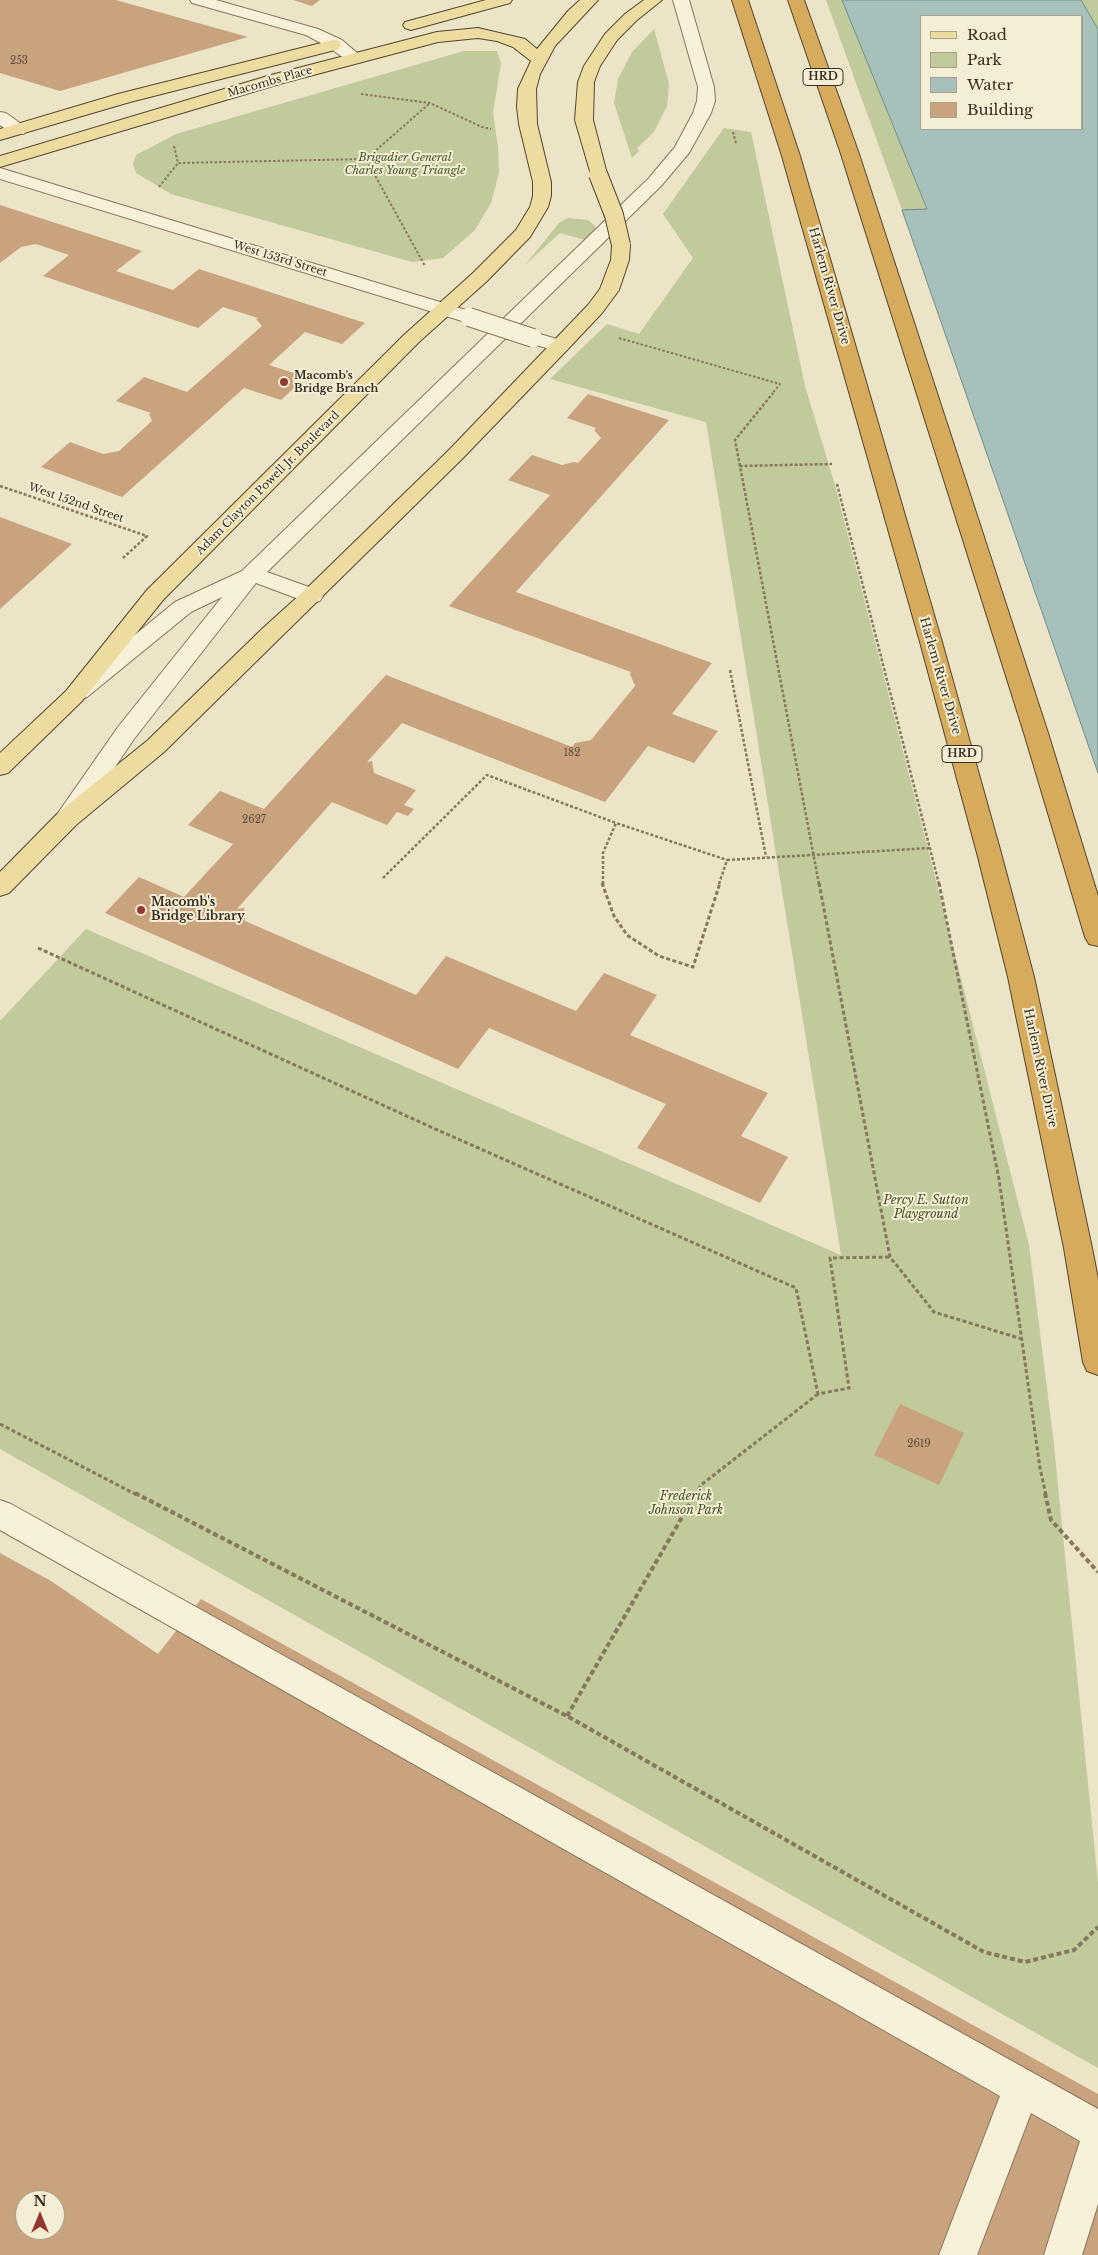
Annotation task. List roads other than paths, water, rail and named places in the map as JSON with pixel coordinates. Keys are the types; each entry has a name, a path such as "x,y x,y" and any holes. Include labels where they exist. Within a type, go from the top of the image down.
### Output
{"highway":[{"name":"Harlem River Drive","path":"740,0 791,156 931,642 1018,967 1078,1248 1098,1362"},
{"name":"HRD","path":"796,0 850,154 1036,733 1098,937"}],"main road":[{"path":"391,30 504,0"},
{"name":"Adam Clayton Powell Jr. Boulevard","path":"0,767 74,696 155,595 412,338 523,234 539,207 542,196 542,182 528,124 526,107 527,89 539,59 560,29 590,0"},
{"name":"Adam Clayton Powell Jr. Boulevard","path":"0,887 67,818 156,746 271,633 312,596 456,454 596,309 609,290 620,260 621,245 614,215 598,174 584,120 586,82 592,66 606,44 620,28 650,2"},
{"name":"Macombs Place","path":"0,162 355,58 437,37 478,33 500,37 519,43 539,59"},
{"name":"Macombs Place","path":"0,135 124,98 354,39"}],"street":[{"path":"198,0 312,32 336,44 355,58"},
{"name":"Adam Clayton Powell Jr. Boulevard","path":"67,818 126,733 252,574 655,182 683,149 702,113 706,101 706,87 681,0"},
{"path":"0,117 18,130"},
{"name":"West 153rd Street","path":"0,173 560,346"},
{"path":"252,574 312,596"},
{"name":"Adam Clayton Powell Jr. Boulevard","path":"74,696 183,607 252,574"},
{"path":"0,1514 1098,2130"},
{"path":"958,2255 1022,2088"},
{"path":"1063,2255 1098,2142"}],"water":[{"path":"842,0 1081,0 1098,29 1098,773 902,210 927,209"}],"place":[{"name":"Macomb's Bridge Branch","path":"284,382"},
{"name":"Macomb's Bridge Library","path":"141,910"}],"park label":[{"name":"Brigadier General Charles Young Triangle","path":"405,164"},
{"name":"Percy E. Sutton Playground","path":"926,1208"},
{"name":"Frederick Johnson Park","path":"686,1504"}]}
